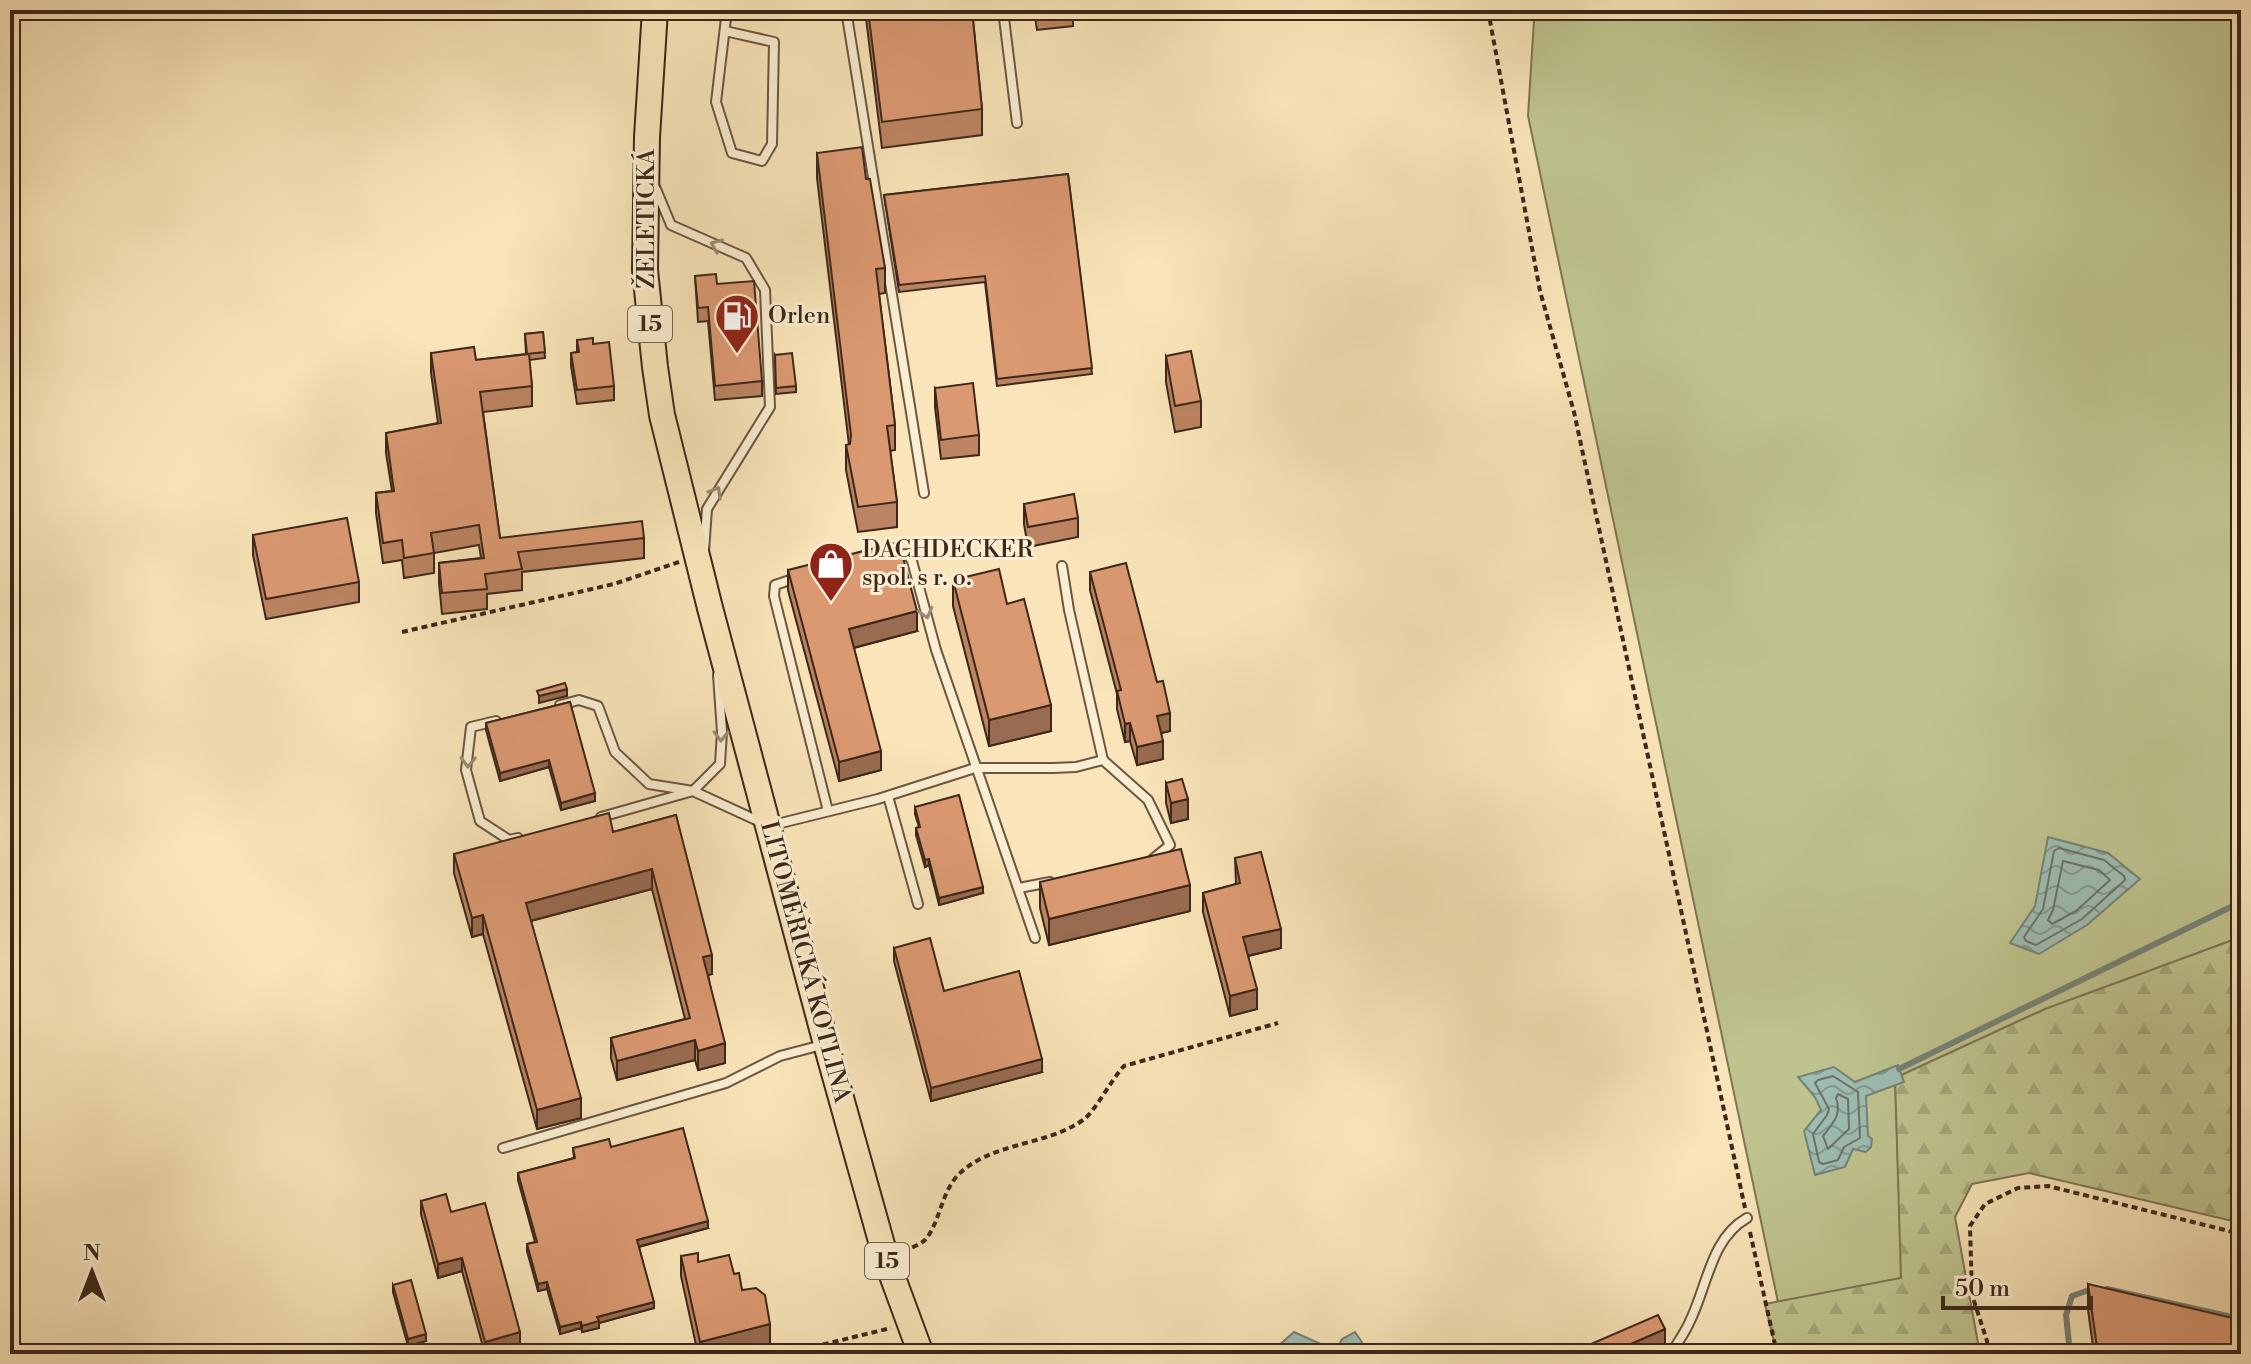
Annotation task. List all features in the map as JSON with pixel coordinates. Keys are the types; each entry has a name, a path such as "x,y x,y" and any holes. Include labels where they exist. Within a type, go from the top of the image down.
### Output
{"main road":[{"name":"ŽELETICKÁ","path":"655,10 647,137 645,270 655,367 672,462 698,562"},
{"name":"LITOMĚŘICKÁ KOTLINA","path":"698,562 886,1259 921,1354"}],"lane":[{"path":"725,31 774,42 772,144 762,161 732,153 716,102 727,10"},
{"path":"846,10 924,493"},
{"path":"1003,10 1017,123"},
{"path":"647,137 658,197 671,225 746,258 765,290 770,407 707,509 707,543 698,562"},
{"path":"888,556 904,553 911,557 936,650 1035,938"},
{"path":"1062,566 1103,760 1148,800 1170,845 1153,859 1138,862"},
{"path":"810,574 775,585 774,596 828,811"},
{"path":"593,819 693,791 720,764 722,732 717,679 724,659"},
{"path":"548,708 579,700 598,706 615,752 649,784 693,791 769,826 888,796 975,768 1076,767 1103,760"},
{"path":"501,720 471,727 466,770 480,821 509,840 523,837"},
{"path":"888,796 918,904"},
{"path":"1019,888 1064,879"},
{"path":"503,1148 726,1083 780,1056 826,1044"},
{"path":"1671,1354 1690,1322 1720,1245 1736,1224 1747,1218"}],"path":[{"path":"1488,10 1540,291 1574,412 1777,1354"},
{"path":"402,632 698,562"},
{"path":"886,1259 924,1242 938,1208 957,1176 978,1159 1086,1119 1124,1066 1278,1023"},
{"path":"1988,1354 1987,1341 1972,1295 1970,1226 1985,1204 2018,1188 2048,1186 2241,1234"},
{"path":"784,1354 909,1323"}],"green space":[{"path":"1554,10 2241,10 2241,937 2034,1014 1895,1078 1902,1278 1778,1302 1528,116 1534,20"},
{"path":"2241,937 2241,1223 2029,1173 1972,1184 1955,1217 1980,1354 1777,1354 1765,1304 1901,1278 1895,1078 2045,1009"}],"water":[{"path":"2048,837 2108,853 2140,879 2087,925 2039,954 2010,943 2035,906"},
{"path":"1898,1065 1904,1082 1866,1096 1871,1147 1866,1152 1853,1149 1845,1167 1815,1175 1804,1131 1821,1110 1815,1097 1798,1077 1834,1067 1855,1082"},
{"path":"1294,1332 1336,1351 1342,1339 1355,1332 1370,1354 1269,1354"}],"building":[{"path":"868,10 972,10 982,109 882,122"},
{"path":"862,147 885,268 876,269 895,425 887,426 897,502 858,507 846,445 850,444 851,435 817,153"},
{"path":"1068,174 1092,368 997,379 985,276 899,285 884,195"},
{"path":"716,274 717,284 754,281 762,381 715,386 708,307 698,308 695,276"},
{"path":"543,332 545,352 527,354 525,334"},
{"path":"593,338 593,344 609,342 614,386 577,390 571,353 579,352 577,340"},
{"path":"474,347 476,360 529,354 532,386 480,392 500,538 642,521 644,538 518,552 522,569 485,574 487,589 442,593 439,563 484,558 479,525 431,533 434,553 404,558 402,540 383,543 376,493 394,491 386,433 441,423 431,353"},
{"path":"1191,351 1201,401 1175,406 1166,356"},
{"path":"792,353 796,386 776,388 775,355"},
{"path":"973,383 979,435 941,440 935,388"},
{"path":"1074,494 1078,518 1028,527 1024,504"},
{"path":"347,518 359,582 266,599 253,535"},
{"path":"899,542 917,611 849,629 881,751 839,762 788,570"},
{"path":"1126,563 1157,682 1163,681 1170,713 1157,716 1163,741 1137,747 1130,723 1125,724 1117,691 1121,690 1090,572"},
{"path":"999,569 1007,604 1024,599 1051,705 989,720 953,580"},
{"path":"565,683 567,689 539,696 537,691"},
{"path":"570,702 595,793 561,803 549,760 500,773 486,723"},
{"path":"1182,779 1188,799 1171,803 1166,783"},
{"path":"959,795 983,887 939,898 929,859 925,860 916,828 920,827 915,807"},
{"path":"609,813 613,832 676,815 712,955 703,957 725,1043 698,1051 695,1040 617,1061 611,1038 690,1018 652,869 526,903 581,1098 537,1110 483,915 472,918 454,854"},
{"path":"1181,849 1190,885 1049,919 1040,882"},
{"path":"1261,852 1281,929 1243,937 1257,989 1230,996 1203,893 1240,883 1235,858"},
{"path":"930,938 944,991 1019,971 1042,1059 931,1088 894,948"},
{"path":"683,1128 708,1221 637,1240 654,1302 597,1317 599,1321 582,1326 581,1322 560,1327 547,1282 538,1284 527,1244 537,1242 518,1173 575,1158 573,1148 609,1139 611,1147"},
{"path":"446,1194 451,1212 485,1203 520,1332 485,1342 462,1258 438,1264 421,1201"},
{"path":"698,1253 698,1262 729,1255 734,1274 739,1273 742,1290 756,1288 765,1295 770,1324 700,1342 681,1256"},
{"path":"411,1280 426,1334 408,1339 393,1285"},
{"path":"2088,1284 2241,1320 2241,1354 2098,1354"},
{"path":"1658,1315 1665,1329 1608,1354 1568,1354"}],"waterway":[{"path":"1899,1069 2241,902"},
{"path":"2070,1354 2066,1315 2072,1296 2095,1288"},
{"path":"2107,1289 2241,1319"}],"place":[{"name":"Orlen","path":"737,355"},
{"name":"DACHDECKER spol. s r. o.","path":"831,603"}]}
